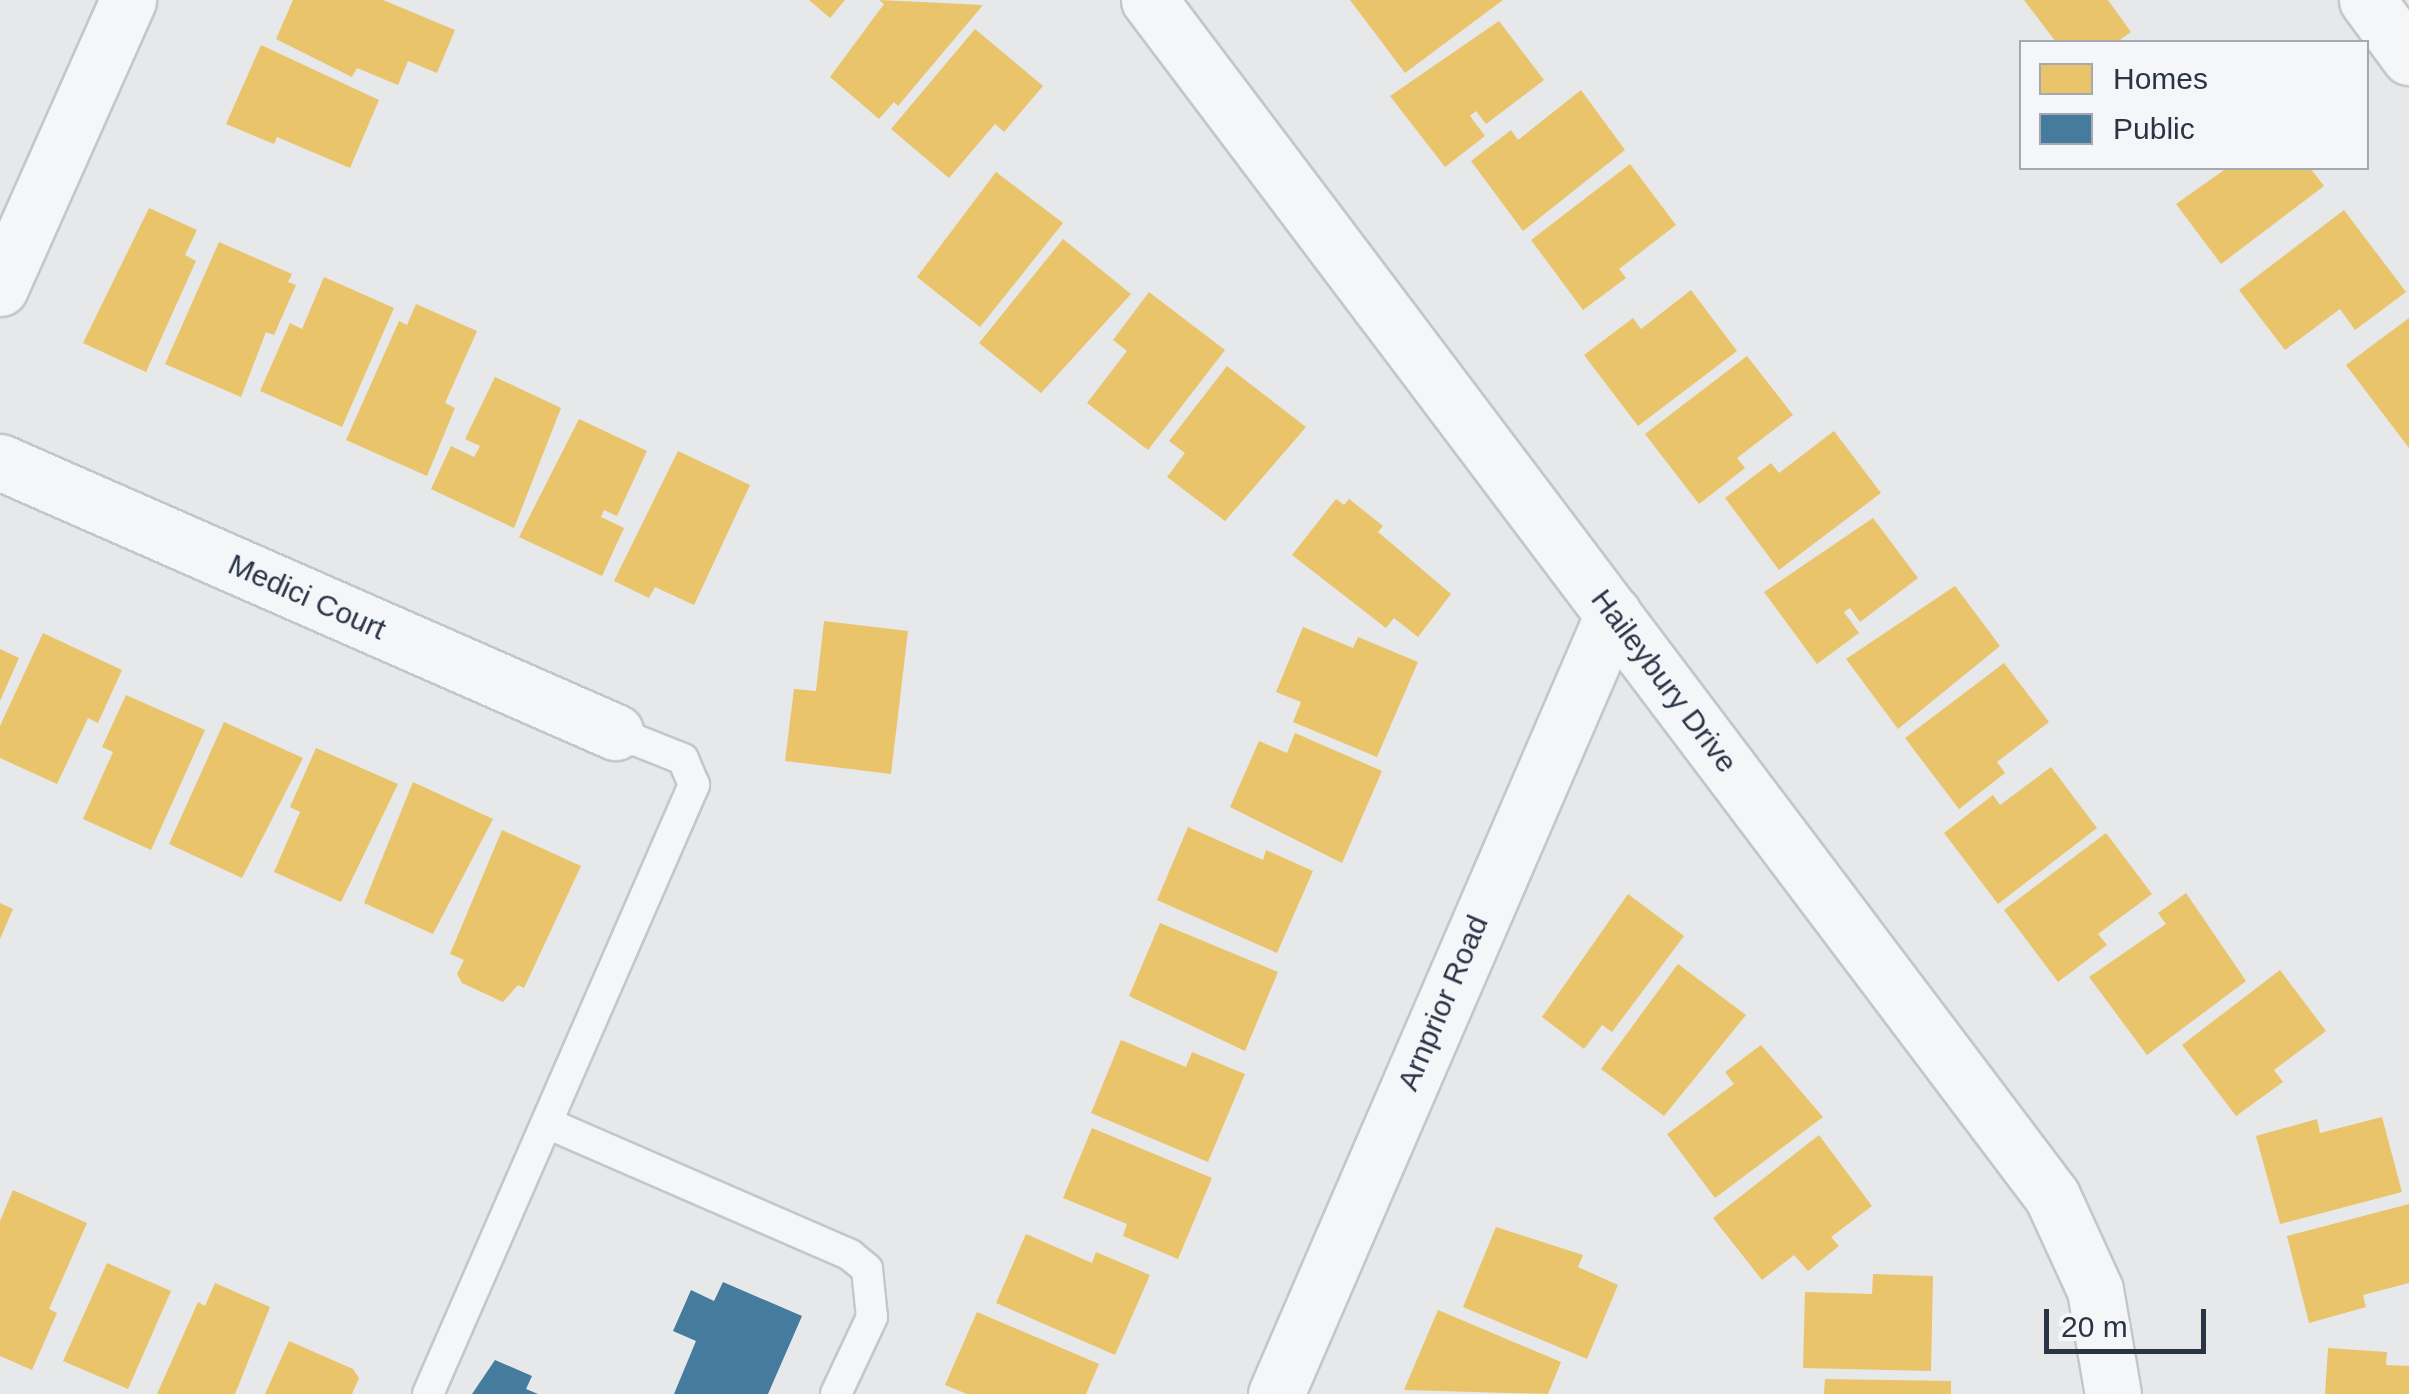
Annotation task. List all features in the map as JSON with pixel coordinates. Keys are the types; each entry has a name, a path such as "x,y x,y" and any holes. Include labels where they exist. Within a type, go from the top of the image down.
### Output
{"street":[{"path":"0,288 128,0"},
{"name":"Haileybury Drive","path":"1149,0 2052,1196 2095,1290 2113,1394"},
{"path":"2367,0 2409,57"},
{"name":"Medici Court","path":"0,462 614,732"},
{"name":"Arnprior Road","path":"1276,1394 1613,614"}],"lane":[{"path":"428,1394 694,785 683,759 614,732"},
{"path":"547,1123 850,1255 867,1269 874,1288 872,1317 836,1394"}],"building: Homes":[{"path":"293,0 383,0 455,30 437,73 408,61 398,85 357,68 352,77 276,39"},
{"path":"809,0 845,0 830,18"},
{"path":"879,0 983,5 898,106 894,102 879,119 830,77 884,4"},
{"path":"1350,0 1503,0 1405,73"},
{"path":"2024,0 2108,0 2131,32 2120,40 2054,40"},
{"path":"1499,21 1544,80 1486,124 1476,111 1470,116 1485,136 1445,167 1390,96"},
{"path":"975,29 1043,86 1004,132 995,124 949,178 891,129"},
{"path":"261,45 379,100 350,168 277,137 274,144 226,124"},
{"path":"1581,90 1625,150 1523,231 1471,161 1511,130 1518,140"},
{"path":"1630,164 1676,225 1619,269 1626,278 1583,310 1531,240"},
{"path":"2224,170 2312,170 2324,186 2221,264 2176,204"},
{"path":"996,172 1063,223 980,327 917,277"},
{"path":"149,208 197,230 185,255 196,261 146,372 83,343"},
{"path":"2344,210 2406,292 2355,330 2340,309 2285,350 2239,290"},
{"path":"1063,239 1131,294 1041,393 979,343"},
{"path":"219,242 292,274 288,282 296,285 274,335 266,332 241,397 165,364"},
{"path":"324,277 394,308 342,427 260,391 290,323 302,329"},
{"path":"1691,290 1737,351 1638,426 1584,355 1633,318 1641,329"},
{"path":"1149,292 1225,350 1148,450 1087,403 1127,351 1113,340"},
{"path":"416,304 477,331 445,403 455,408 427,476 346,440 399,321 407,325"},
{"path":"2409,318 2409,448 2346,365"},
{"path":"1747,356 1793,415 1737,458 1745,468 1699,504 1645,434"},
{"path":"1227,366 1306,427 1225,521 1167,477 1185,453 1169,441"},
{"path":"495,377 561,408 514,528 431,489 451,446 474,457 480,446 465,439"},
{"path":"579,419 647,451 617,516 604,510 601,517 624,528 602,576 519,537"},
{"path":"1834,431 1881,493 1779,570 1725,498 1771,463 1779,473"},
{"path":"678,451 750,485 694,605 655,587 649,598 614,581"},
{"path":"1336,499 1344,505 1349,499 1383,526 1378,532 1451,594 1418,637 1394,618 1386,628 1292,555"},
{"path":"1873,518 1918,578 1860,622 1850,608 1844,612 1859,633 1817,664 1764,592"},
{"path":"1955,586 2000,646 1898,729 1846,659"},
{"path":"824,621 908,631 891,774 785,761 794,689 816,691"},
{"path":"1303,627 1353,648 1358,637 1418,662 1377,757 1293,722 1301,702 1276,692"},
{"path":"43,633 122,670 98,723 88,718 57,784 0,758 0,726"},
{"path":"0,649 19,658 0,701"},
{"path":"2004,663 2049,722 1997,762 2005,773 1959,809 1905,738"},
{"path":"126,695 205,730 151,850 83,819 113,752 102,747"},
{"path":"224,722 303,758 242,878 169,844"},
{"path":"1295,733 1382,771 1342,863 1230,807 1259,741 1287,753"},
{"path":"316,748 398,784 341,902 274,872 300,812 290,807"},
{"path":"2051,767 2097,828 1998,904 1944,833 1993,795 2000,805"},
{"path":"413,782 493,819 433,934 364,903"},
{"path":"1188,827 1263,860 1266,850 1313,871 1277,953 1157,900"},
{"path":"502,830 581,866 524,988 518,985 503,1002 462,983 457,974 464,960 450,954"},
{"path":"2106,833 2152,894 2098,934 2107,945 2058,982 2004,910"},
{"path":"2186,893 2246,981 2147,1055 2089,977 2166,924 2158,913"},
{"path":"1628,894 1684,936 1612,1032 1602,1025 1584,1049 1542,1017"},
{"path":"0,903 13,909 0,939"},
{"path":"1160,923 1278,972 1245,1051 1129,996"},
{"path":"1678,964 1746,1015 1664,1116 1601,1069"},
{"path":"2280,970 2326,1031 2274,1070 2283,1082 2236,1116 2182,1045"},
{"path":"1121,1040 1186,1067 1192,1052 1245,1074 1208,1162 1091,1113"},
{"path":"1761,1045 1823,1117 1715,1198 1667,1134 1734,1084 1725,1072"},
{"path":"2382,1117 2402,1192 2280,1224 2256,1136 2317,1119 2320,1133"},
{"path":"1092,1128 1212,1178 1178,1259 1123,1236 1127,1224 1063,1198"},
{"path":"1819,1135 1872,1206 1831,1237 1839,1246 1808,1271 1794,1255 1762,1280 1713,1218"},
{"path":"13,1190 87,1223 49,1309 57,1313 32,1370 0,1356 0,1221"},
{"path":"2409,1204 2409,1283 2363,1295 2366,1307 2309,1323 2287,1236"},
{"path":"1496,1227 1583,1255 1578,1267 1618,1285 1587,1359 1463,1307"},
{"path":"1026,1234 1092,1263 1096,1252 1150,1275 1115,1355 996,1303"},
{"path":"107,1263 171,1291 128,1389 63,1361"},
{"path":"1873,1274 1933,1276 1931,1371 1803,1368 1805,1292 1872,1294"},
{"path":"215,1283 270,1307 235,1394 157,1394 198,1302 205,1306"},
{"path":"1438,1310 1561,1362 1548,1394 1404,1390"},
{"path":"977,1312 1099,1364 1086,1394 967,1394 945,1385"},
{"path":"289,1341 353,1369 359,1378 352,1394 265,1394"},
{"path":"2328,1348 2387,1352 2386,1365 2409,1366 2409,1394 2325,1394"},
{"path":"1825,1379 1951,1381 1951,1394 1824,1394"}],"building: Public":[{"path":"723,1282 802,1316 768,1394 674,1394 696,1341 673,1331 691,1290 714,1301"},
{"path":"495,1360 532,1376 526,1389 538,1394 472,1394"}]}
